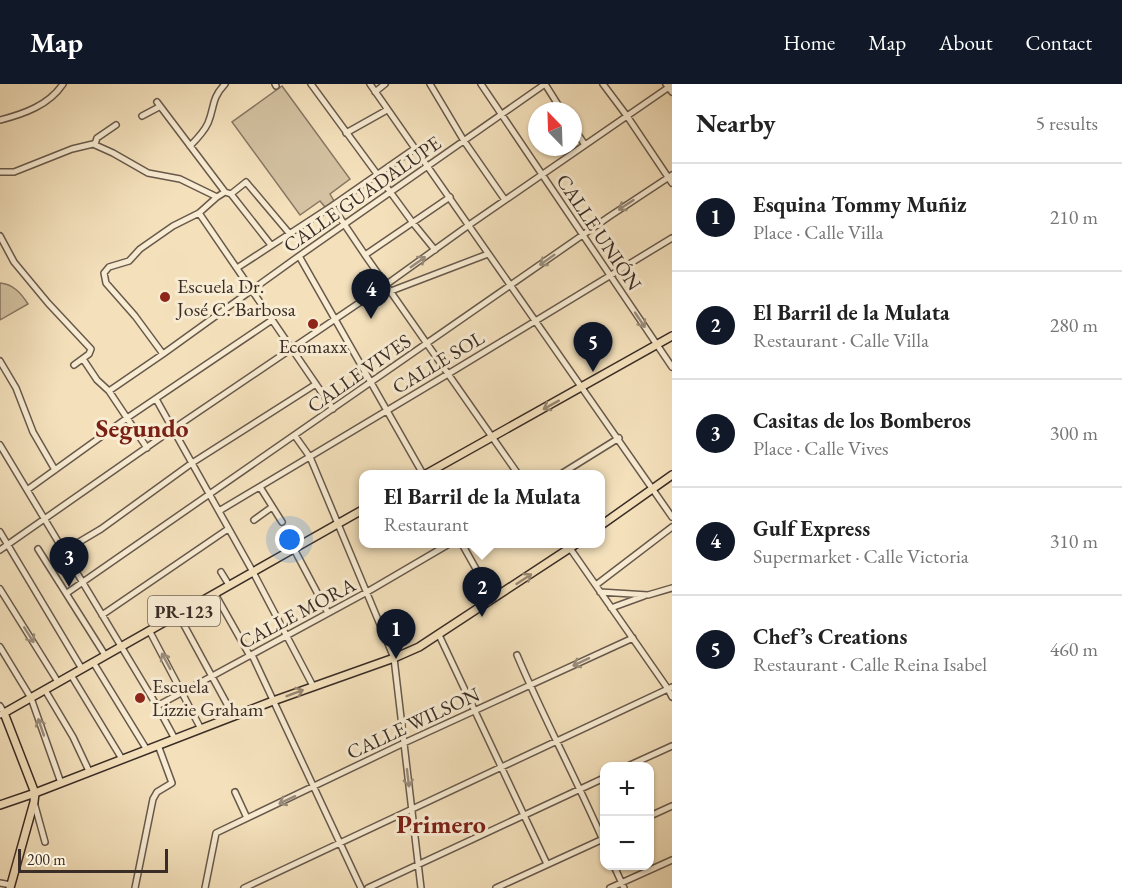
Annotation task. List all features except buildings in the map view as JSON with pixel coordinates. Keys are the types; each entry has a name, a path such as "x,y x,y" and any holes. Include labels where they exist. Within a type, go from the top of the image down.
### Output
{"main road":[{"path":"432,470 672,336"},
{"path":"605,523 672,475"},
{"name":"PR-123","path":"2,714 359,511"},
{"path":"0,804 35,793 419,647 567,548"},
{"path":"2,714 35,793 11,886"}],"street":[{"path":"0,120 33,109 53,96 63,84"},
{"path":"190,146 206,127 214,99 225,84"},
{"path":"311,84 435,250"},
{"path":"370,84 672,517"},
{"path":"375,92 385,84"},
{"path":"430,84 464,141 505,200"},
{"name":"CALLE UNIÓN","path":"481,84 672,367"},
{"path":"545,84 556,102"},
{"name":"CALLE GUADALUPE","path":"109,391 545,84"},
{"path":"603,84 671,179"},
{"path":"0,550 670,87"},
{"path":"142,116 158,104 271,245"},
{"path":"346,133 387,110"},
{"path":"95,144 97,138 116,125"},
{"path":"582,141 585,145"},
{"path":"0,172 14,172 72,149 95,144 148,173 180,179 217,197"},
{"path":"237,268 414,149"},
{"name":"CALLE VIVES","path":"66,593 583,234 671,179"},
{"path":"163,354 106,282 104,273 109,267 129,261 140,249 173,226 199,213 217,197 246,182 289,233"},
{"path":"365,255 450,197"},
{"path":"332,206 515,470"},
{"path":"199,213 333,409"},
{"path":"0,236 14,262 90,349 89,354 74,365"},
{"name":"CALLE SOL","path":"219,511 672,238"},
{"path":"391,291 488,254"},
{"path":"299,256 386,411 423,470"},
{"path":"27,490 127,418 272,320"},
{"path":"83,359 109,391 147,448"},
{"path":"0,361 19,395 33,432 55,470"},
{"path":"64,550 101,529 192,463 316,384"},
{"path":"156,399 253,572 312,686"},
{"path":"295,436 310,457 394,658 421,888"},
{"path":"567,470 619,438"},
{"path":"0,445 175,739"},
{"path":"260,487 282,522"},
{"path":"254,520 272,507"},
{"path":"596,585 672,526"},
{"path":"102,615 228,529"},
{"path":"0,532 82,669"},
{"name":"CALLE MORA","path":"157,706 367,592 441,548"},
{"path":"465,548 493,599"},
{"path":"573,548 611,608 670,688 672,697"},
{"path":"38,549 105,656"},
{"path":"294,549 328,613"},
{"path":"221,572 229,585"},
{"path":"611,608 672,588"},
{"path":"0,589 58,682"},
{"path":"600,592 648,595"},
{"path":"214,594 251,655 361,888"},
{"path":"178,614 234,717"},
{"path":"149,630 201,729"},
{"path":"439,635 547,864"},
{"name":"CALLE WILSON","path":"205,888 216,833 404,743 633,638"},
{"path":"0,647 31,698 61,783"},
{"path":"517,655 529,685 600,832"},
{"path":"93,663 147,750"},
{"path":"71,675 122,759"},
{"path":"237,888 245,887 670,688"},
{"path":"45,690 89,771"},
{"path":"0,705 2,714"},
{"path":"135,888 153,799 157,792 172,783 158,746"},
{"path":"637,762 672,746"},
{"path":"368,888 600,780"},
{"path":"236,792 247,819"},
{"path":"34,802 45,842"},
{"path":"654,814 672,806"},
{"path":"496,888 600,840"},
{"path":"610,888 623,885 672,861"},
{"path":"616,870 623,885"},
{"path":"0,883 11,886"}],"shaded area":[{"path":"282,86 350,179 330,194 334,201 325,207 320,201 300,215 232,122"},
{"path":"0,283 16,290 28,304 0,320"}],"place":[{"name":"Escuela Dr. José C. Barbosa","path":"165,297"},
{"name":"Gulf Express","path":"371,319"},
{"name":"Ecomaxx","path":"313,324"},
{"name":"Chef’s Creations","path":"593,372"},
{"name":"Casitas de los Bomberos","path":"69,587"},
{"name":"El Barril de la Mulata","path":"482,617"},
{"name":"Esquina Tommy Muñiz","path":"396,659"},
{"name":"Escuela Lizzie Graham","path":"140,698"}],"district":[{"name":"Segundo","path":"142,428"},
{"name":"Primero","path":"441,824"}]}
